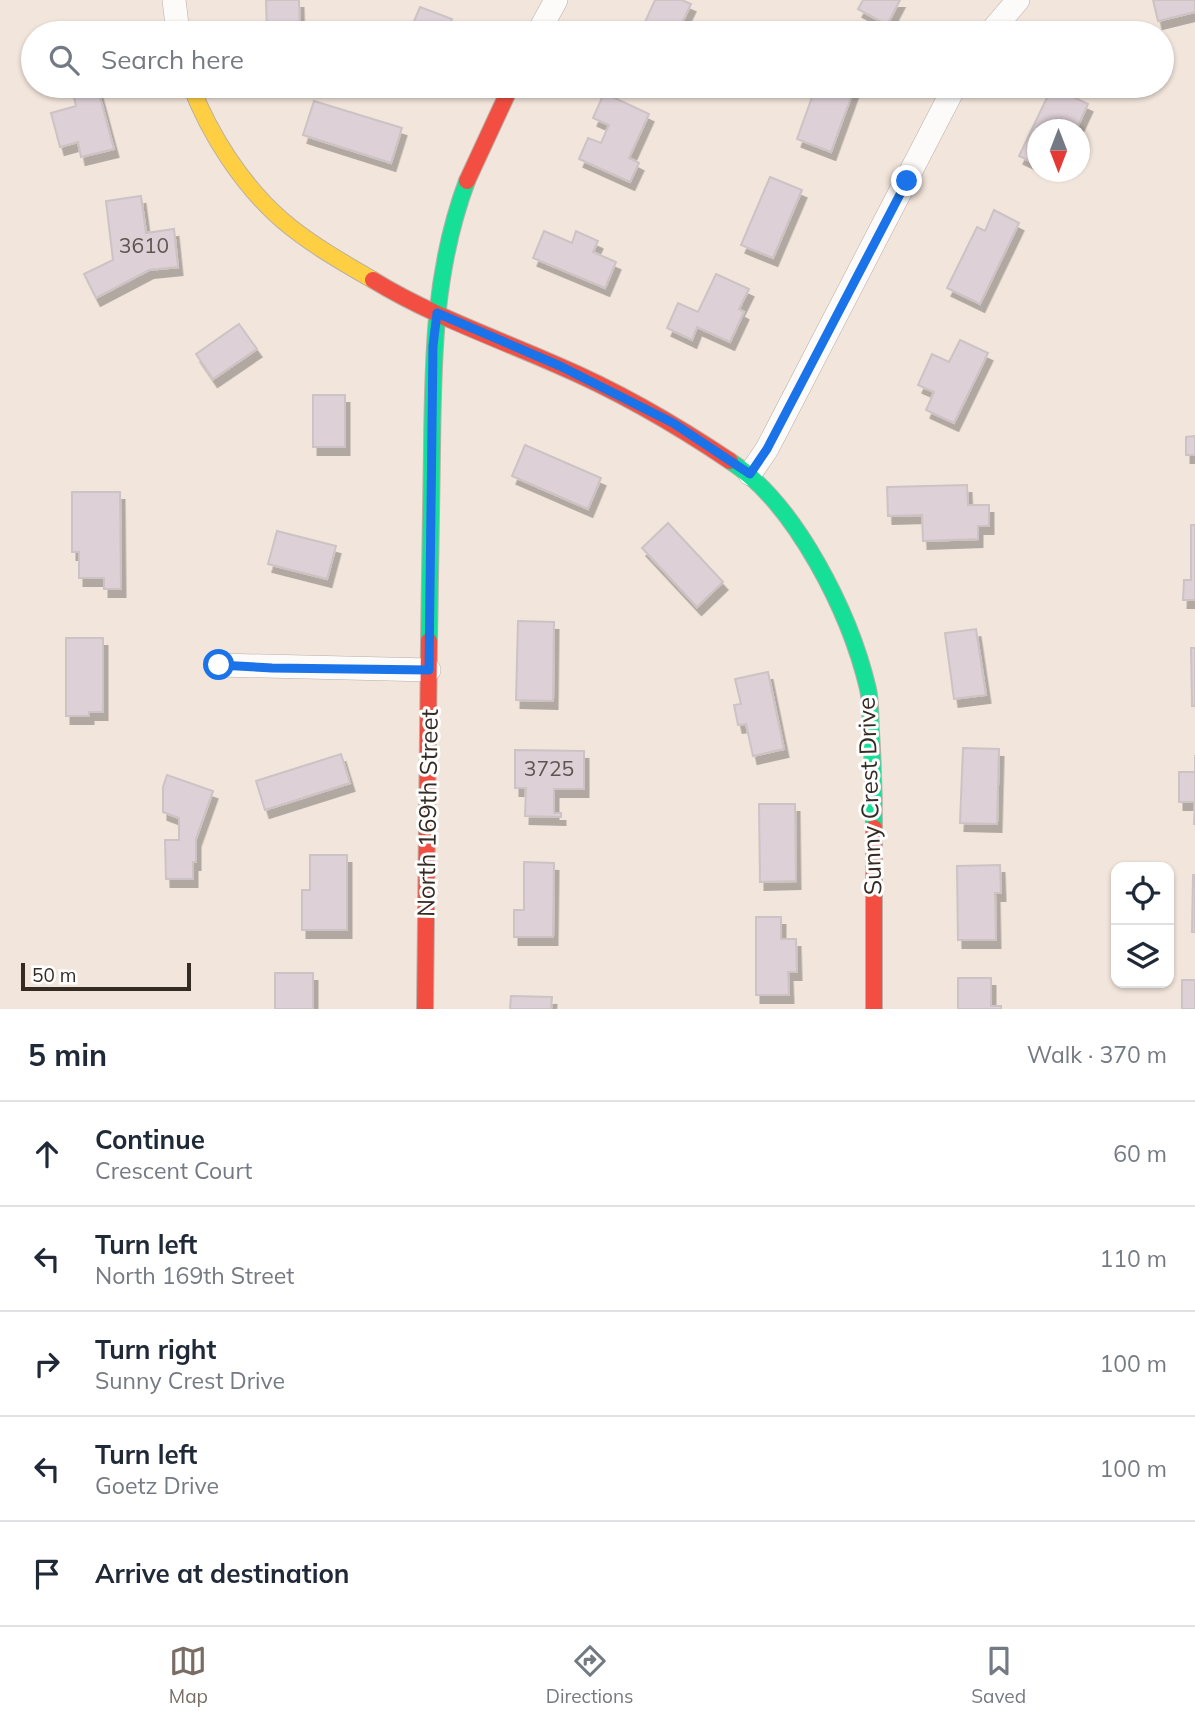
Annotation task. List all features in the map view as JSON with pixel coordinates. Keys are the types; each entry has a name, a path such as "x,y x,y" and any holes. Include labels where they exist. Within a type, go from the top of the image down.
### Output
{"street":[{"path":"174,0 177,21"},
{"path":"545,21 556,0"},
{"path":"1000,21 1018,0"},
{"name":"Sunny Crest Drive","path":"196,98 221,146 246,183 281,219 350,268 437,313 560,366 673,423 750,474 799,534 816,561 845,621 868,691 874,788 874,1009"},
{"name":"North 169th Street","path":"425,1009 433,360 437,313 444,261 462,195 505,98"},
{"path":"750,474 773,438 950,98"},
{"path":"219,665 429,670"}],"building":[{"path":"266,0 299,0 300,21 267,21"},
{"path":"655,0 682,0 691,4 683,21 645,21"},
{"path":"863,0 900,0 889,21 880,21 858,9"},
{"path":"1153,0 1195,0 1195,12 1158,21"},
{"path":"420,7 452,19 451,21 414,21"},
{"path":"74,98 100,98 114,149 81,157 78,142 60,147 51,113 76,106"},
{"path":"602,98 615,98 649,114 629,158 639,163 630,182 579,159 588,138 601,143 609,125 593,118"},
{"path":"812,98 851,98 831,152 797,139"},
{"path":"1047,98 1075,98 1088,104 1081,119 1037,119"},
{"path":"314,101 402,128 391,163 303,135"},
{"path":"1027,139 1027,160 1019,156"},
{"path":"770,177 802,190 773,258 741,245"},
{"path":"141,196 146,233 174,229 178,267 149,270 96,298 84,274 113,260 106,201"},
{"path":"994,210 1019,223 980,304 947,288 977,227 985,231"},
{"path":"544,231 572,243 576,231 598,241 593,252 616,262 605,288 533,258"},
{"path":"716,274 749,289 739,309 744,312 730,342 697,327 692,340 667,328 678,303 698,312"},
{"path":"239,324 257,349 213,379 196,354"},
{"path":"960,340 988,353 954,423 926,410 934,392 918,385 932,354 949,362"},
{"path":"313,395 345,395 345,447 313,447"},
{"path":"1195,436 1195,455 1186,455 1186,437"},
{"path":"525,445 601,478 588,509 512,476"},
{"path":"967,485 968,505 989,505 989,526 978,526 978,539 923,541 922,515 888,516 887,487"},
{"path":"72,492 120,492 121,589 104,589 104,578 79,578 79,552 72,552"},
{"path":"668,523 723,582 697,607 642,548"},
{"path":"1191,525 1195,525 1195,600 1183,600 1184,580 1191,580"},
{"path":"277,531 336,546 327,579 268,564"},
{"path":"518,621 554,622 553,701 516,700"},
{"path":"976,629 986,695 954,699 945,633"},
{"path":"66,638 103,638 103,712 89,712 89,716 66,716"},
{"path":"1191,648 1195,648 1195,706 1192,706"},
{"path":"768,672 784,749 753,756 746,724 738,725 734,705 741,704 735,679"},
{"path":"963,748 999,749 997,824 960,823"},
{"path":"515,750 584,751 584,789 554,789 554,813 561,813 561,817 525,816 526,788 515,788"},
{"path":"341,754 350,783 265,810 256,781"},
{"path":"1179,772 1195,772 1195,802 1179,802"},
{"path":"167,775 213,791 196,839 193,879 166,879 165,840 179,840 179,818 163,812 163,787"},
{"path":"759,804 795,804 796,881 760,882"},
{"path":"310,855 347,855 347,930 302,930 302,890 310,890"},
{"path":"524,862 554,863 553,937 514,937 514,910 524,910"},
{"path":"1000,865 1001,893 995,893 996,940 958,940 957,866"},
{"path":"1195,875 1195,932 1192,932"},
{"path":"756,917 781,917 781,939 796,939 797,972 788,972 789,995 756,995"},
{"path":"275,973 313,973 313,1009 275,1009"},
{"path":"958,978 991,978 991,1006 1001,1006 1001,1009 958,1009"},
{"path":"1182,980 1195,980 1195,1009 1182,1009"},
{"path":"511,996 552,997 551,1009 510,1009"}],"traffic: fast":[{"path":"429,641 435,347 448,247 467,181"},
{"path":"730,461 754,480 777,504 798,532 834,595 848,627 869,694 874,828"}],"traffic: slow":[{"path":"196,98 229,158 267,206 304,237 373,280"}],"traffic: jam":[{"path":"467,181 505,98"},
{"path":"373,280 440,315 624,397 730,461"},
{"path":"425,1009 429,641"},
{"path":"874,828 874,1009"}],"route":[{"path":"219,665 429,670 433,346 437,313 560,366 673,423 750,474 767,449 907,181"}]}
